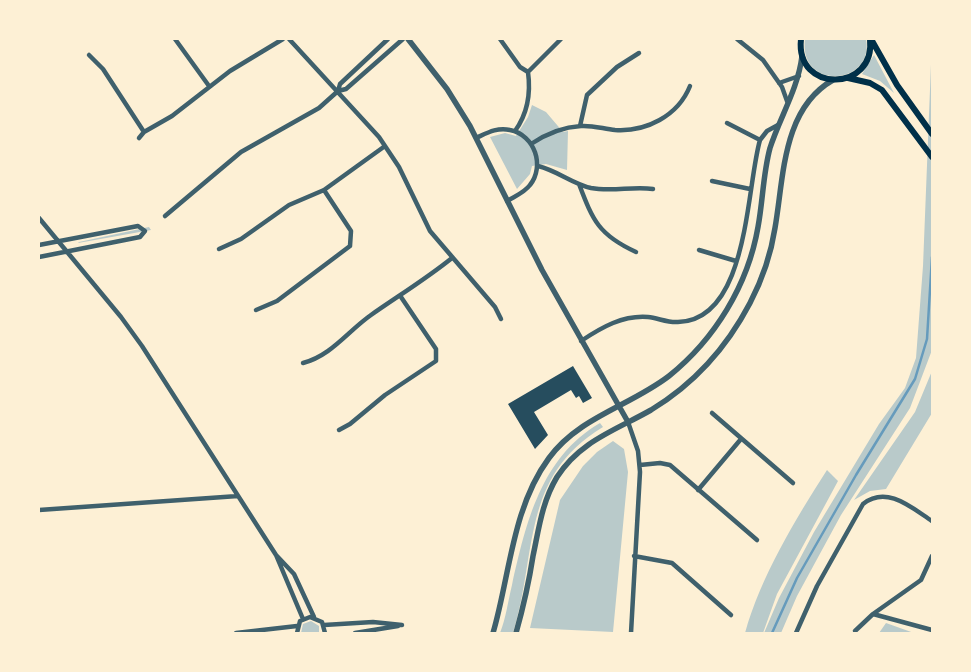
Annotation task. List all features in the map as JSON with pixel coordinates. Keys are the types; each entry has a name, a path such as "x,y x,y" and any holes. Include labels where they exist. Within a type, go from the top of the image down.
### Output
{"main road":[{"path":"801,39 802,56 814,73 833,80 846,78 856,73 867,61 871,39"},
{"path":"871,39 897,85 932,134"},
{"path":"846,78 870,83 882,90 932,157"}],"street":[{"path":"175,39 209,86"},
{"path":"139,138 144,132 172,116 243,62 283,39"},
{"path":"289,39 386,146 399,167 426,225 495,307 501,319"},
{"path":"338,92 340,84 388,39"},
{"path":"165,216 230,160 264,138 319,108 338,92 346,90 403,39"},
{"path":"408,39 447,89 476,138 542,270 628,422 640,465 631,633"},
{"path":"500,39 520,67 528,72"},
{"path":"515,131 523,118 528,104 528,72 561,39"},
{"path":"737,39 763,60 780,83 787,101"},
{"path":"580,126 587,95 617,67 639,53"},
{"path":"89,55 103,69 144,132"},
{"path":"493,633 522,512 536,478 554,451 589,421 649,390 681,365 709,335 729,306 753,250 766,166 778,125 799,76 802,56"},
{"path":"356,68 363,76"},
{"path":"780,83 799,76"},
{"path":"516,633 541,515 550,491 563,469 582,448 608,431 663,402 700,372 718,352 741,318 760,281 772,242 780,180 794,129 809,98 833,80"},
{"path":"531,144 557,131 580,126 625,130 651,124 674,109 690,86"},
{"path":"727,123 760,140"},
{"path":"581,341 604,326 630,318 648,317 679,322 701,316 711,309 720,296 736,261 747,224 750,189 760,140 767,131 778,125"},
{"path":"476,138 494,130 515,131 531,144 536,154 538,166 529,186 507,201"},
{"path":"220,249 241,239 284,208 324,190 386,146"},
{"path":"538,166 562,174 579,184 606,190 653,189"},
{"path":"712,181 750,189"},
{"path":"579,184 600,229 613,241 636,252"},
{"path":"256,310 277,301 350,246 351,231 324,190"},
{"path":"39,218 132,330 276,555 303,619"},
{"path":"39,246 138,226 145,231 140,237 39,257"},
{"path":"699,250 736,261"},
{"path":"303,363 335,346 371,315 401,297 452,258"},
{"path":"339,430 350,424 385,395 436,362 436,349 401,297"},
{"path":"712,413 793,483"},
{"path":"698,490 742,439"},
{"path":"640,465 667,464 757,540"},
{"path":"39,510 238,496"},
{"path":"796,633 813,594 863,504 874,497 889,496 932,521"},
{"path":"276,555 294,574 314,617 324,625 373,622 402,625 355,633"},
{"path":"634,556 663,559 675,565 731,615"},
{"path":"855,631 873,614 921,580 932,556"},
{"path":"873,614 932,630"},
{"path":"297,633 297,626 303,619 314,617"},
{"path":"324,625 325,633"},
{"path":"236,633 297,626"}],"shaded area":[{"path":"805,39 866,39 866,55 859,66 849,73 836,76 824,74 813,68 806,56"},
{"path":"932,39 932,350 910,408 841,515 797,596 781,633 764,633 779,598 814,532 879,424 905,388 916,358 923,266"},
{"path":"874,55 894,93 880,81 862,74"},
{"path":"532,105 546,112 563,132 568,131 567,170 546,164 532,166 530,174 517,189 490,137 505,133 516,136 528,117"},
{"path":"149,227 151,230 78,243 79,242"},
{"path":"932,371 932,413 886,489 870,491 854,500 915,412"},
{"path":"600,423 603,427 576,447 557,469 545,493 536,519 521,603 513,633 500,633 523,538 539,494 563,454 580,437"},
{"path":"613,441 624,449 628,472 613,632 530,628 560,500 583,466 597,452"},
{"path":"827,470 838,481 777,594 763,633 745,633 760,591 780,549"},
{"path":"311,621 319,626 319,633 301,633 303,624"},
{"path":"886,623 914,633 879,633"}],"building":[{"path":"573,366 592,398 583,403 579,396 576,398 571,390 534,412 548,435 535,449 508,404"}],"waterway":[{"path":"772,633 797,578 856,475 915,379 927,339 932,257"}]}
